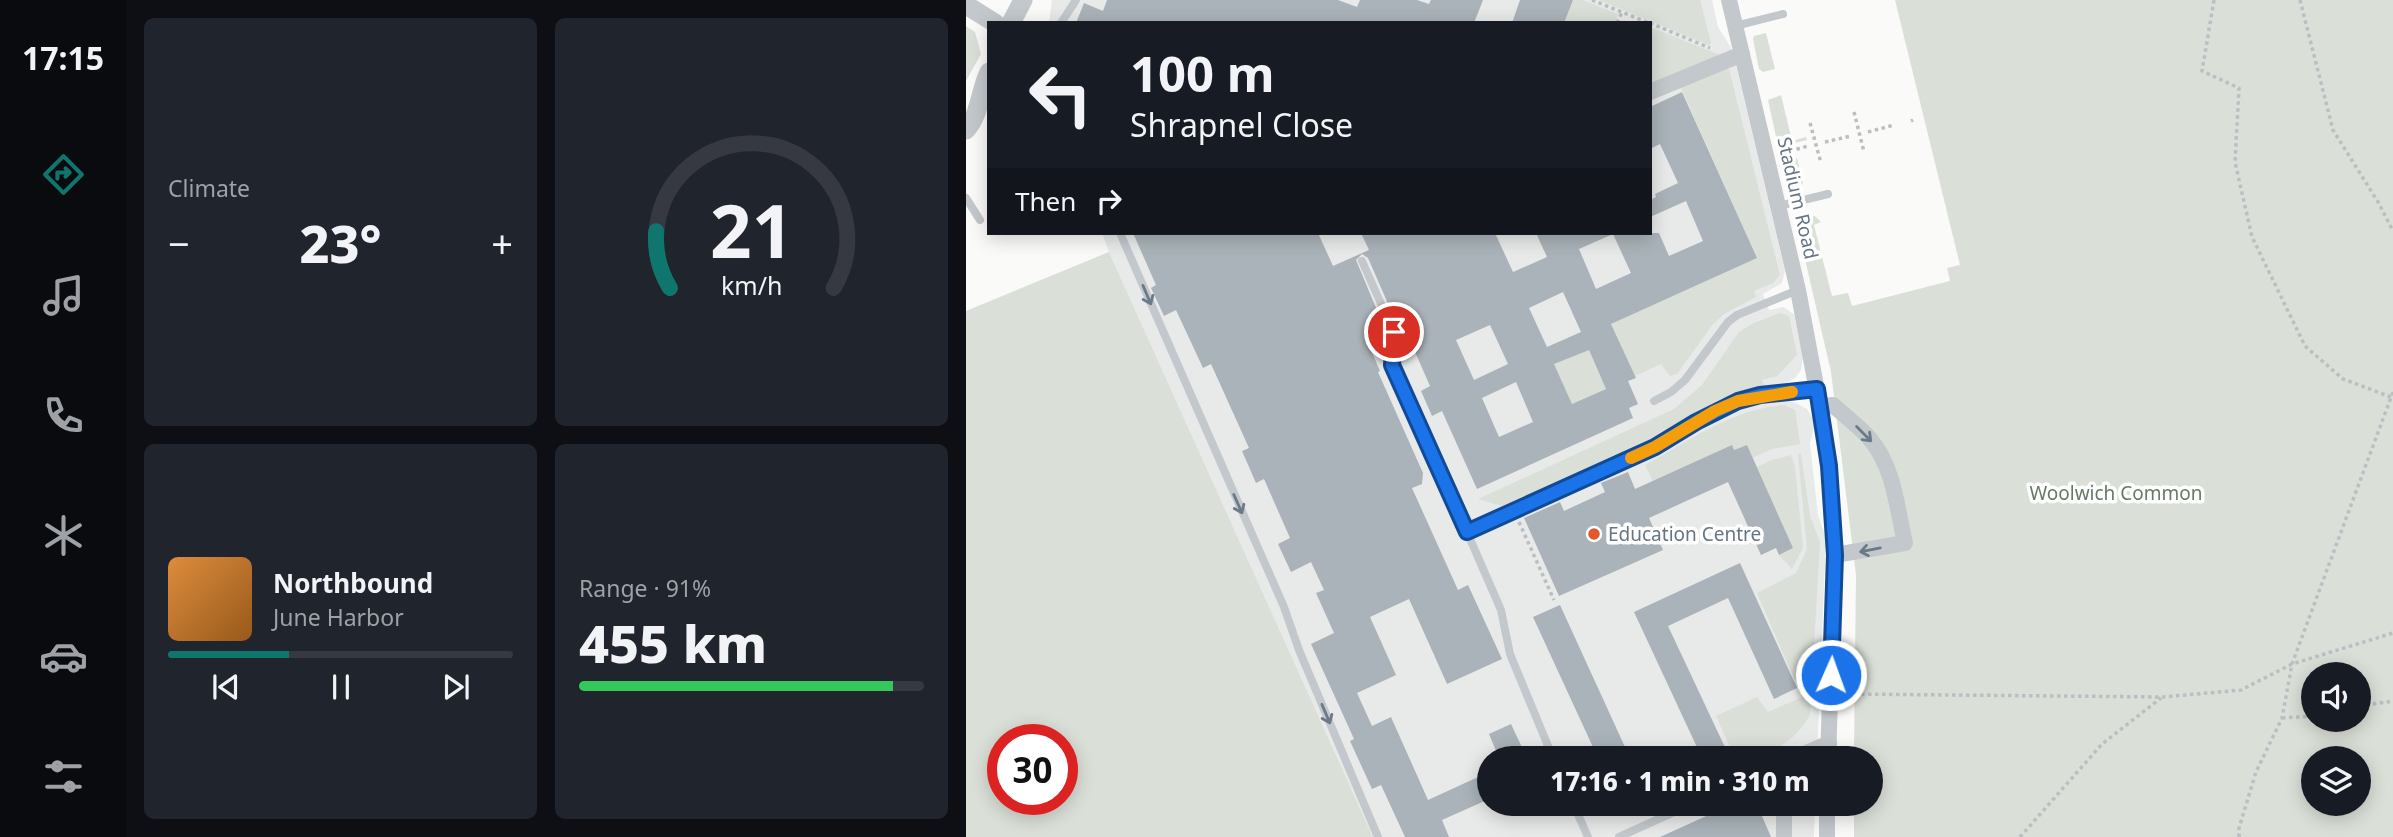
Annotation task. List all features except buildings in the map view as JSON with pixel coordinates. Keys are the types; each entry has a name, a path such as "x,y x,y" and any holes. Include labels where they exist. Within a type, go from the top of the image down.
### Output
{"street":[{"path":"1012,21 1023,0"},
{"name":"Stadium Road","path":"1729,0 1798,290 1821,407 1829,466 1835,555 1829,746"},
{"path":"966,5 992,21"},
{"path":"1652,91 1742,54"},
{"path":"966,108 985,80"},
{"path":"966,130 976,115 985,80"},
{"path":"1821,407 1833,405 1870,439 1885,460 1905,543 1835,555"},
{"path":"1784,816 1784,837"},
{"path":"1826,837 1827,816"}],"lane":[{"path":"1062,21 1076,0"},
{"path":"1735,26 1783,14"},
{"path":"1779,206 1828,194"},
{"path":"966,198 980,220"},
{"path":"1121,235 1284,607 1304,662 1378,837"},
{"path":"1362,261 1394,332 1392,365 1501,610 1510,654 1548,746"},
{"path":"1654,401 1685,380 1728,322 1737,315 1798,290"},
{"path":"1467,532 1655,447 1738,401 1760,395 1817,389"},
{"path":"1579,816 1588,837"},
{"path":"1619,837 1665,816"}],"path":[{"path":"1592,0 1645,21"},
{"path":"2214,0 2202,71 2239,88 2235,162 2252,237 2305,346 2343,379 2392,395 2292,664 2282,718 2256,772 2239,828 2239,837"},
{"path":"2300,0 2333,130 2393,230"},
{"path":"1618,21 1622,12"},
{"path":"1652,24 1715,50"},
{"path":"1854,112 1864,152"},
{"path":"1810,122 1821,163"},
{"path":"1868,132 1894,125"},
{"path":"1825,142 1851,136"},
{"path":"1778,154 1808,146"},
{"path":"1514,510 1554,600"},
{"path":"1847,694 2163,697 2241,690 2292,664 2393,633"},
{"path":"2020,837 2102,744 2163,697"},
{"path":"2371,704 2393,701"},
{"path":"2282,718 2301,717"}],"shaded area":[{"path":"1052,0 1712,0 1718,27 1730,46 1785,271 1782,283 1763,294 1769,310 1783,307 1794,314 1803,356 1801,370 1795,378 1783,385 1785,400 1807,409 1815,422 1810,444 1818,515 1826,538 1817,746 1477,746 1477,816 1815,816 1814,837 1373,837 1103,235 1652,235 1652,21 1049,21"}],"green space":[{"path":"1573,0 1583,0 1618,14 1616,21 1565,21"},
{"path":"1599,0 1700,0 1711,43 1709,45"},
{"name":"Woolwich Common","path":"1895,0 2393,0 2393,837 1854,837 1854,816 1883,816 1883,746 1854,746 1856,575 1831,372 1798,229 1809,217 1815,216 1821,222 1814,225 1832,296 1848,293 1852,306 1950,281 1947,268 1960,265"},
{"path":"966,26 975,32 981,54 966,81"},
{"path":"1652,28 1720,55 1652,88"},
{"path":"1766,33 1775,69 1763,72 1759,69 1753,39 1754,36"},
{"path":"1724,64 1729,69 1780,275 1773,283 1754,291 1756,297 1724,314 1713,324 1677,374 1670,376 1661,364 1635,376 1611,324 1757,258 1679,83"},
{"path":"1781,95 1792,141 1806,137 1807,140 1785,145 1777,141 1768,100"},
{"path":"1797,158 1803,184 1790,187 1782,164"},
{"path":"1109,252 1373,837 966,837 966,311"},
{"path":"1780,313 1789,316 1797,355 1777,376 1762,380 1764,386 1722,398 1661,434 1502,506 1478,499 1674,409 1702,385 1739,332"},
{"path":"1587,346 1606,389 1572,404 1553,362 1565,356 1566,359"},
{"path":"1785,405 1795,410 1800,444 1772,449 1748,460 1752,456 1747,445 1734,450 1732,446 1653,481 1645,465 1729,419 1766,407"},
{"path":"1801,453 1810,516 1820,542 1810,715 1796,734 1780,746 1730,746 1716,716 1757,697 1768,712 1802,697 1757,593 1796,573 1807,549 1798,454"},
{"path":"1791,455 1795,467 1803,548 1792,569 1779,555 1793,548 1757,467"}],"slow traffic":[{"path":"1631,458 1738,401 1760,395 1792,392"}],"place":[{"name":"Education Centre","path":"1594,534"}],"route":[{"path":"1394,332 1392,365 1467,532 1655,447 1715,411 1738,401 1760,395 1817,389 1829,466 1835,555 1831,675"}]}
